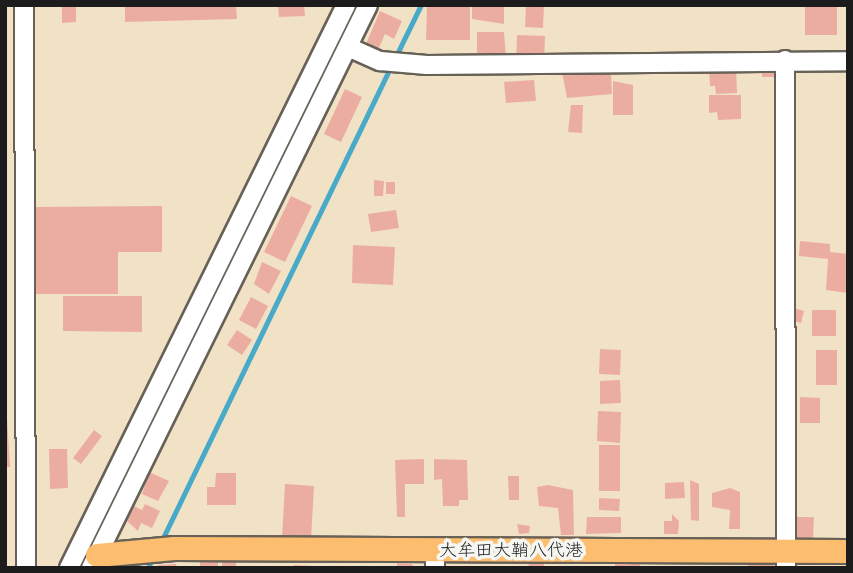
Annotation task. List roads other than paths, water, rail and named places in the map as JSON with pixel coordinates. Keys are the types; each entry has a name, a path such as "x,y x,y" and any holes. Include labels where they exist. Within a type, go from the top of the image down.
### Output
{"main road":[{"name":"大牟田大鞘八代港","path":"94,562 130,553 174,548 435,558 837,557"}],"street":[{"path":"24,5 26,568"},
{"path":"69,568 346,5"},
{"path":"94,562 368,5"},
{"path":"348,47 380,61 427,65 848,61"},
{"path":"785,60 786,559"}],"waterway":[{"path":"395,58 421,5"},
{"path":"162,540 391,66"},
{"path":"148,568 153,557"}]}
